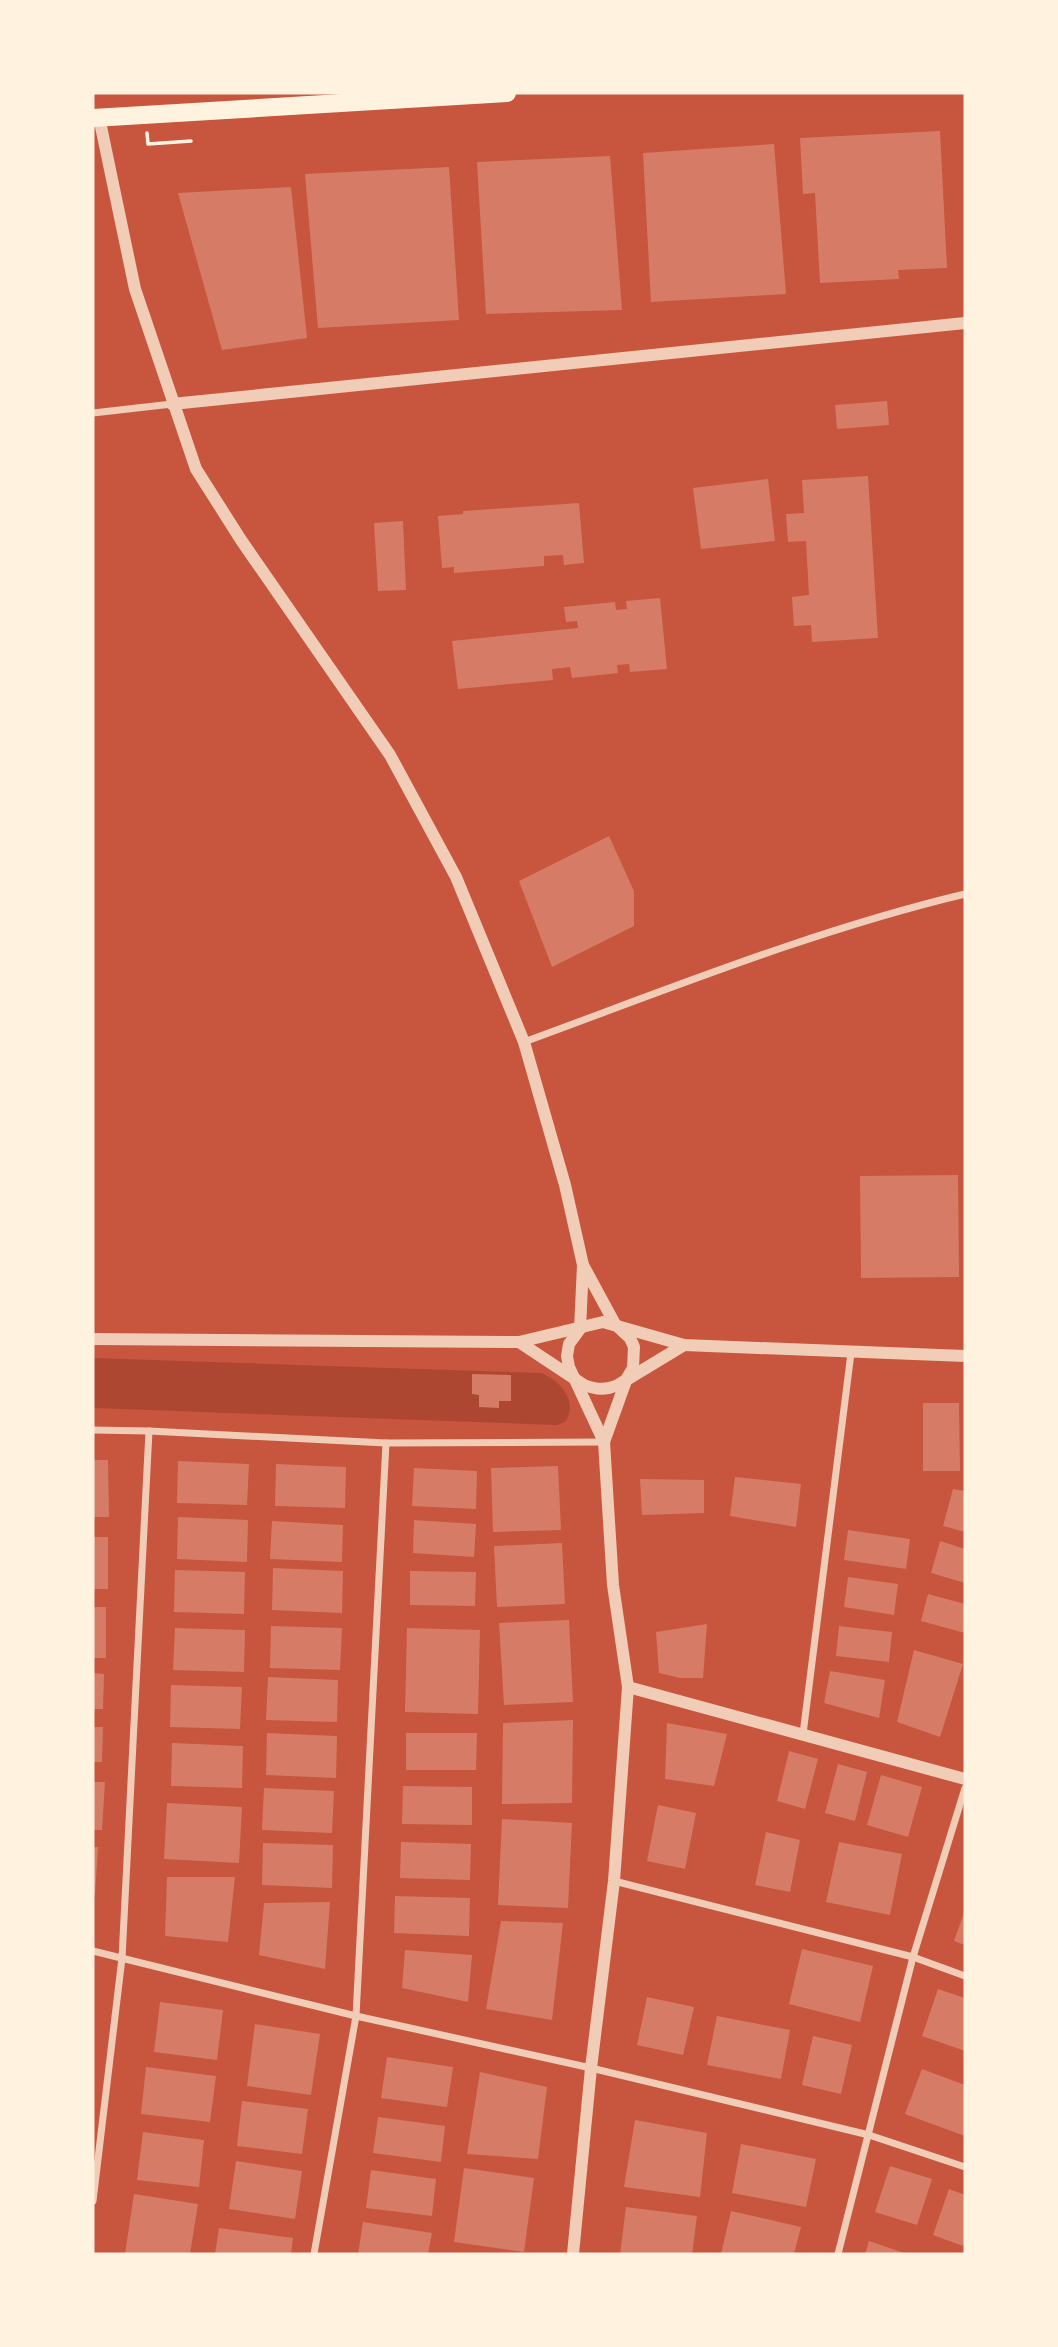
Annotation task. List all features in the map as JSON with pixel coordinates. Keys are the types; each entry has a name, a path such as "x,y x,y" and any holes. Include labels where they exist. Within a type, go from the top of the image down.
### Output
{"main road":[{"path":"96,117 507,93"}],"street":[{"path":"96,117 135,289 197,469 241,540 397,767 457,877 524,1042 565,1185 583,1265 580,1329 569,1344 567,1356 569,1367 604,1442 613,1585 628,1687 614,1881 572,2254"},
{"path":"93,412 965,323"},
{"path":"524,1042 764,954 905,908 965,894"},
{"path":"583,1265 615,1324 630,1338 634,1347 635,1358 604,1442"},
{"path":"93,1339 519,1342 603,1322 684,1345 965,1356"},
{"path":"519,1342 584,1385 595,1389 618,1385 684,1345"},
{"path":"803,1734 851,1353"},
{"path":"93,1430 386,1443 604,1442"},
{"path":"93,2201 122,1958 149,1431"},
{"path":"314,2254 356,2016 386,1443"},
{"path":"628,1687 965,1779"},
{"path":"838,2254 913,1957 965,1788"},
{"path":"614,1881 913,1957 965,1976"},
{"path":"93,1951 356,2016 591,2068 869,2135 965,2167"}],"path":[{"path":"148,144 191,141"}],"shaded area":[{"path":"93,1358 541,1373 561,1386 570,1407 565,1422 557,1425 93,1408"}],"building":[{"path":"940,131 947,268 898,270 899,279 820,283 815,193 803,194 800,138"},
{"path":"774,144 786,294 651,302 643,153"},
{"path":"610,156 622,310 486,314 477,162"},
{"path":"449,167 459,320 318,328 305,174"},
{"path":"291,187 307,338 222,350 178,193"},
{"path":"887,401 889,425 837,429 835,405"},
{"path":"868,476 878,638 812,642 811,625 794,626 792,597 809,595 806,541 788,542 786,514 804,513 802,480"},
{"path":"768,479 775,541 701,549 693,488"},
{"path":"579,503 584,563 564,565 563,555 544,556 544,566 454,573 454,567 442,568 438,516 463,514 463,511"},
{"path":"403,521 406,590 378,591 374,523"},
{"path":"660,598 667,669 630,672 629,664 617,665 618,673 572,678 570,667 552,669 553,680 458,689 452,641 578,628 577,621 566,622 564,607 615,602 616,610 627,609 626,601"},
{"path":"609,836 634,891 634,926 552,967 519,881"},
{"path":"958,1175 959,1277 861,1278 860,1176"},
{"path":"472,1374 511,1375 511,1401 499,1401 499,1408 479,1407 479,1395 472,1394"},
{"path":"923,1403 959,1403 960,1471 923,1471"},
{"path":"93,1460 108,1460 109,1517 93,1517"},
{"path":"178,1461 249,1464 247,1505 177,1503"},
{"path":"276,1464 346,1467 345,1508 275,1506"},
{"path":"558,1466 561,1530 493,1532 491,1468"},
{"path":"414,1468 477,1471 476,1509 412,1506"},
{"path":"735,1477 801,1484 796,1527 730,1516"},
{"path":"640,1479 704,1480 704,1513 642,1515"},
{"path":"953,1489 965,1491 965,1532 943,1526"},
{"path":"178,1517 248,1520 247,1562 177,1559"},
{"path":"414,1520 476,1524 474,1557 413,1553"},
{"path":"272,1521 343,1525 342,1562 270,1559"},
{"path":"848,1530 910,1539 906,1569 844,1560"},
{"path":"93,1537 108,1537 108,1589 93,1589"},
{"path":"940,1541 965,1549 965,1583 931,1573"},
{"path":"562,1543 565,1604 497,1607 494,1546"},
{"path":"273,1568 343,1571 342,1613 272,1610"},
{"path":"175,1570 245,1572 244,1614 174,1612"},
{"path":"410,1571 476,1572 475,1606 410,1605"},
{"path":"848,1577 898,1584 894,1615 844,1607"},
{"path":"928,1594 965,1604 965,1633 921,1621"},
{"path":"93,1607 106,1607 106,1658 93,1658"},
{"path":"569,1620 573,1702 504,1705 499,1623"},
{"path":"707,1624 703,1678 680,1678 659,1673 656,1632"},
{"path":"271,1626 342,1628 340,1670 270,1668"},
{"path":"839,1626 892,1632 889,1662 836,1656"},
{"path":"175,1628 245,1630 244,1672 173,1670"},
{"path":"407,1628 480,1630 478,1714 405,1712"},
{"path":"914,1650 963,1664 940,1737 897,1722"},
{"path":"830,1671 885,1680 879,1718 824,1703"},
{"path":"93,1673 104,1674 103,1709 93,1709"},
{"path":"268,1677 338,1680 337,1722 266,1720"},
{"path":"171,1685 242,1687 240,1729 170,1727"},
{"path":"573,1720 572,1803 502,1804 503,1723"},
{"path":"667,1723 727,1734 714,1786 665,1779"},
{"path":"93,1727 103,1727 102,1762 93,1762"},
{"path":"267,1733 337,1736 336,1778 266,1775"},
{"path":"406,1733 477,1733 476,1770 406,1770"},
{"path":"172,1743 243,1746 242,1788 171,1786"},
{"path":"789,1751 818,1759 805,1809 777,1801"},
{"path":"838,1764 867,1772 855,1821 825,1813"},
{"path":"881,1775 922,1787 908,1837 867,1825"},
{"path":"93,1782 105,1782 102,1830 93,1830"},
{"path":"403,1786 472,1787 472,1825 402,1824"},
{"path":"264,1788 334,1791 332,1833 262,1830"},
{"path":"167,1803 242,1807 239,1863 164,1859"},
{"path":"658,1805 696,1813 685,1869 647,1861"},
{"path":"502,1819 572,1823 568,1908 498,1905"},
{"path":"766,1832 800,1840 790,1892 755,1885"},
{"path":"401,1842 471,1844 470,1880 400,1878"},
{"path":"839,1842 902,1854 890,1915 826,1902"},
{"path":"263,1843 333,1845 332,1888 262,1885"},
{"path":"93,1847 98,1847 95,1895 93,1895"},
{"path":"167,1877 235,1877 228,1942 165,1936"},
{"path":"395,1896 470,1898 469,1936 394,1933"},
{"path":"330,1902 325,1969 259,1955 264,1903"},
{"path":"965,1910 965,1945 954,1941"},
{"path":"501,1921 563,1923 552,2020 486,2009"},
{"path":"802,1949 873,1966 860,2022 789,2004"},
{"path":"405,1950 472,1955 468,2002 402,1988"},
{"path":"938,1989 965,1998 965,2051 922,2036"},
{"path":"647,1997 694,2007 683,2055 637,2045"},
{"path":"160,2002 223,2010 217,2060 154,2052"},
{"path":"717,2016 790,2030 781,2079 707,2065"},
{"path":"255,2024 320,2034 311,2095 247,2086"},
{"path":"813,2036 852,2045 841,2094 802,2085"},
{"path":"387,2057 453,2067 447,2107 381,2098"},
{"path":"146,2067 216,2076 210,2122 141,2114"},
{"path":"922,2069 965,2085 965,2136 905,2114"},
{"path":"480,2072 547,2087 538,2159 467,2154"},
{"path":"242,2101 308,2109 302,2154 237,2146"},
{"path":"378,2117 445,2126 441,2162 373,2153"},
{"path":"635,2120 707,2133 700,2197 624,2187"},
{"path":"143,2132 204,2140 199,2187 137,2180"},
{"path":"741,2144 816,2159 806,2207 732,2193"},
{"path":"236,2161 302,2171 295,2219 229,2209"},
{"path":"890,2166 932,2179 917,2225 875,2212"},
{"path":"464,2168 534,2178 524,2252 454,2242"},
{"path":"371,2170 436,2179 432,2216 366,2208"},
{"path":"949,2189 965,2195 963,2246 933,2235"},
{"path":"134,2194 198,2204 190,2254 125,2254"},
{"path":"626,2207 697,2216 692,2254 620,2254"},
{"path":"731,2211 801,2227 794,2254 721,2254"},
{"path":"363,2222 432,2233 428,2254 358,2254"},
{"path":"219,2228 293,2238 291,2254 215,2254"},
{"path":"869,2241 907,2254 865,2254"}]}
